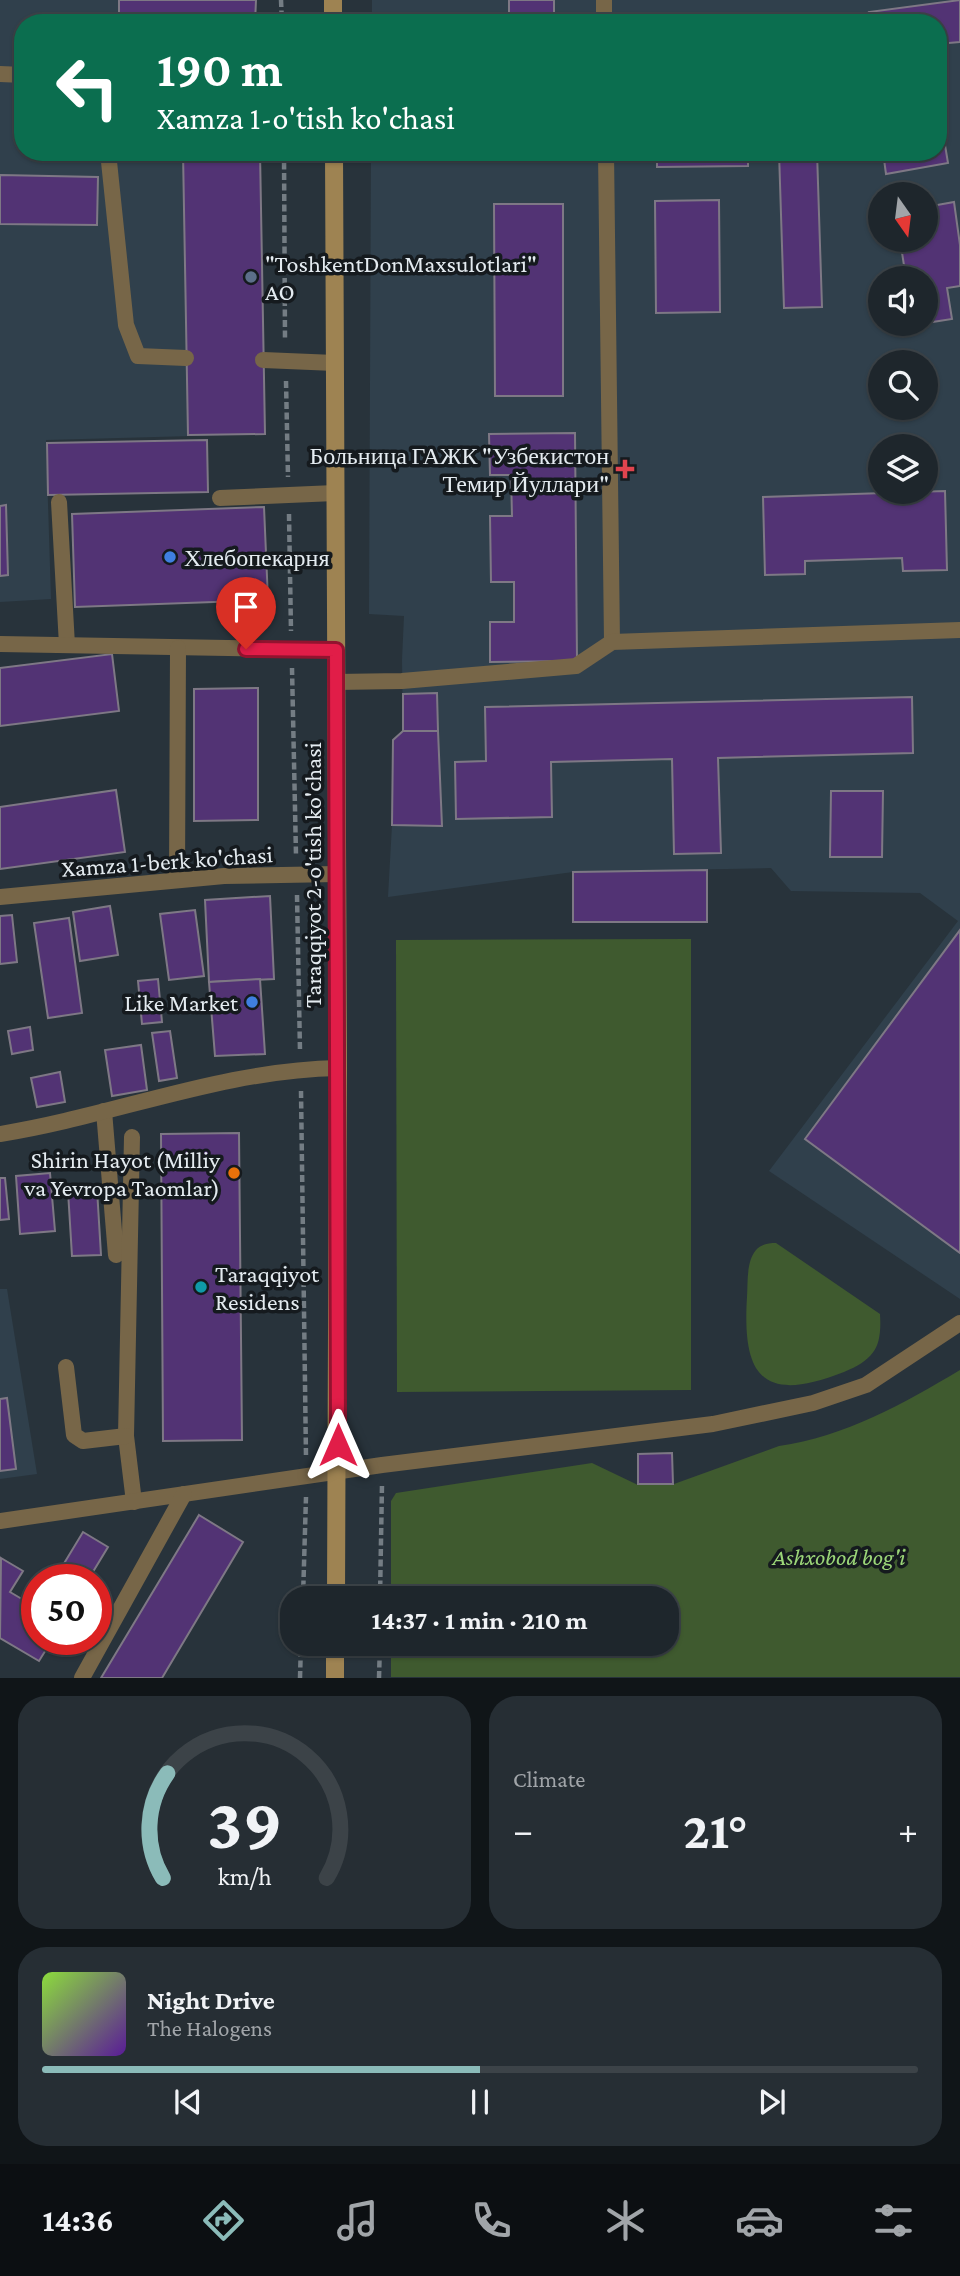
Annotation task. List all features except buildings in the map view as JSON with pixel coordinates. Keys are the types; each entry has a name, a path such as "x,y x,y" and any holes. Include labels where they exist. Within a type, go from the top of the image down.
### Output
{"main road":[{"name":"Taraqqiyot 2-o'tish ko'chasi","path":"334,161 338,1068 336,1586"},
{"path":"335,1656 335,1678"}],"lane":[{"path":"109,161 126,325 138,356 186,358"},
{"path":"606,161 612,642"},
{"path":"264,360 335,363"},
{"path":"220,498 335,493"},
{"path":"59,502 67,645"},
{"path":"336,682 402,681 576,666 612,642 960,630"},
{"path":"0,644 336,650"},
{"path":"177,880 178,648"},
{"name":"Xamza 1-berk ko'chasi","path":"0,897 224,876 337,874"},
{"path":"0,1134 35,1128 210,1084 300,1069 338,1068"},
{"path":"104,1111 116,1255"},
{"path":"132,1137 126,1436 134,1502"},
{"path":"0,1521 382,1465 713,1424 813,1403 866,1385 959,1326"},
{"path":"66,1367 74,1435 83,1441 126,1436"},
{"path":"82,1678 184,1494"}],"path":[{"path":"380,1586 382,1465"},
{"path":"300,1678 301,1656"},
{"path":"379,1678 380,1656"}],"shaded area":[{"path":"0,0 119,0 119,14 14,14 14,161 260,161 265,434 46,440 51,599 0,602"},
{"name":"Больница ГАЖК \"Узбекистон Темир Йуллари\"","path":"372,0 960,0 960,1299 769,1171 958,921 920,893 791,891 771,868 573,872 388,897 392,825 442,826 403,731 404,616 369,614 371,161 947,161 947,14 372,14"},
{"path":"0,1289 7,1289 37,1474 0,1479"}],"green space":[{"path":"691,939 691,1390 397,1392 396,940"},
{"path":"776,1243 880,1314 880,1335 870,1357 844,1372 794,1385 776,1383 763,1376 754,1364 746,1325 749,1266 758,1248"},
{"name":"Ashxobod bog'i","path":"960,1370 960,1677 391,1677 391,1656 679,1656 679,1586 391,1586 391,1501 396,1493 592,1463 638,1485 674,1484 779,1446 803,1442 850,1427 918,1395"}],"place":[{"name":"\"ToshkentDonMaxsulotlari\" AO","path":"251,277"},
{"name":"Больница ГАЖК \"Узбекистон Темир Йуллари\"","path":"625,469"},
{"name":"Хлебопекарня","path":"170,557"},
{"name":"Like Market","path":"252,1002"},
{"name":"Shirin Hayot (Milliy va Yevropa Taomlar)","path":"234,1173"},
{"name":"Taraqqiyot Residens","path":"201,1287"}],"route":[{"path":"246,649 336,650 338,1445"}]}
